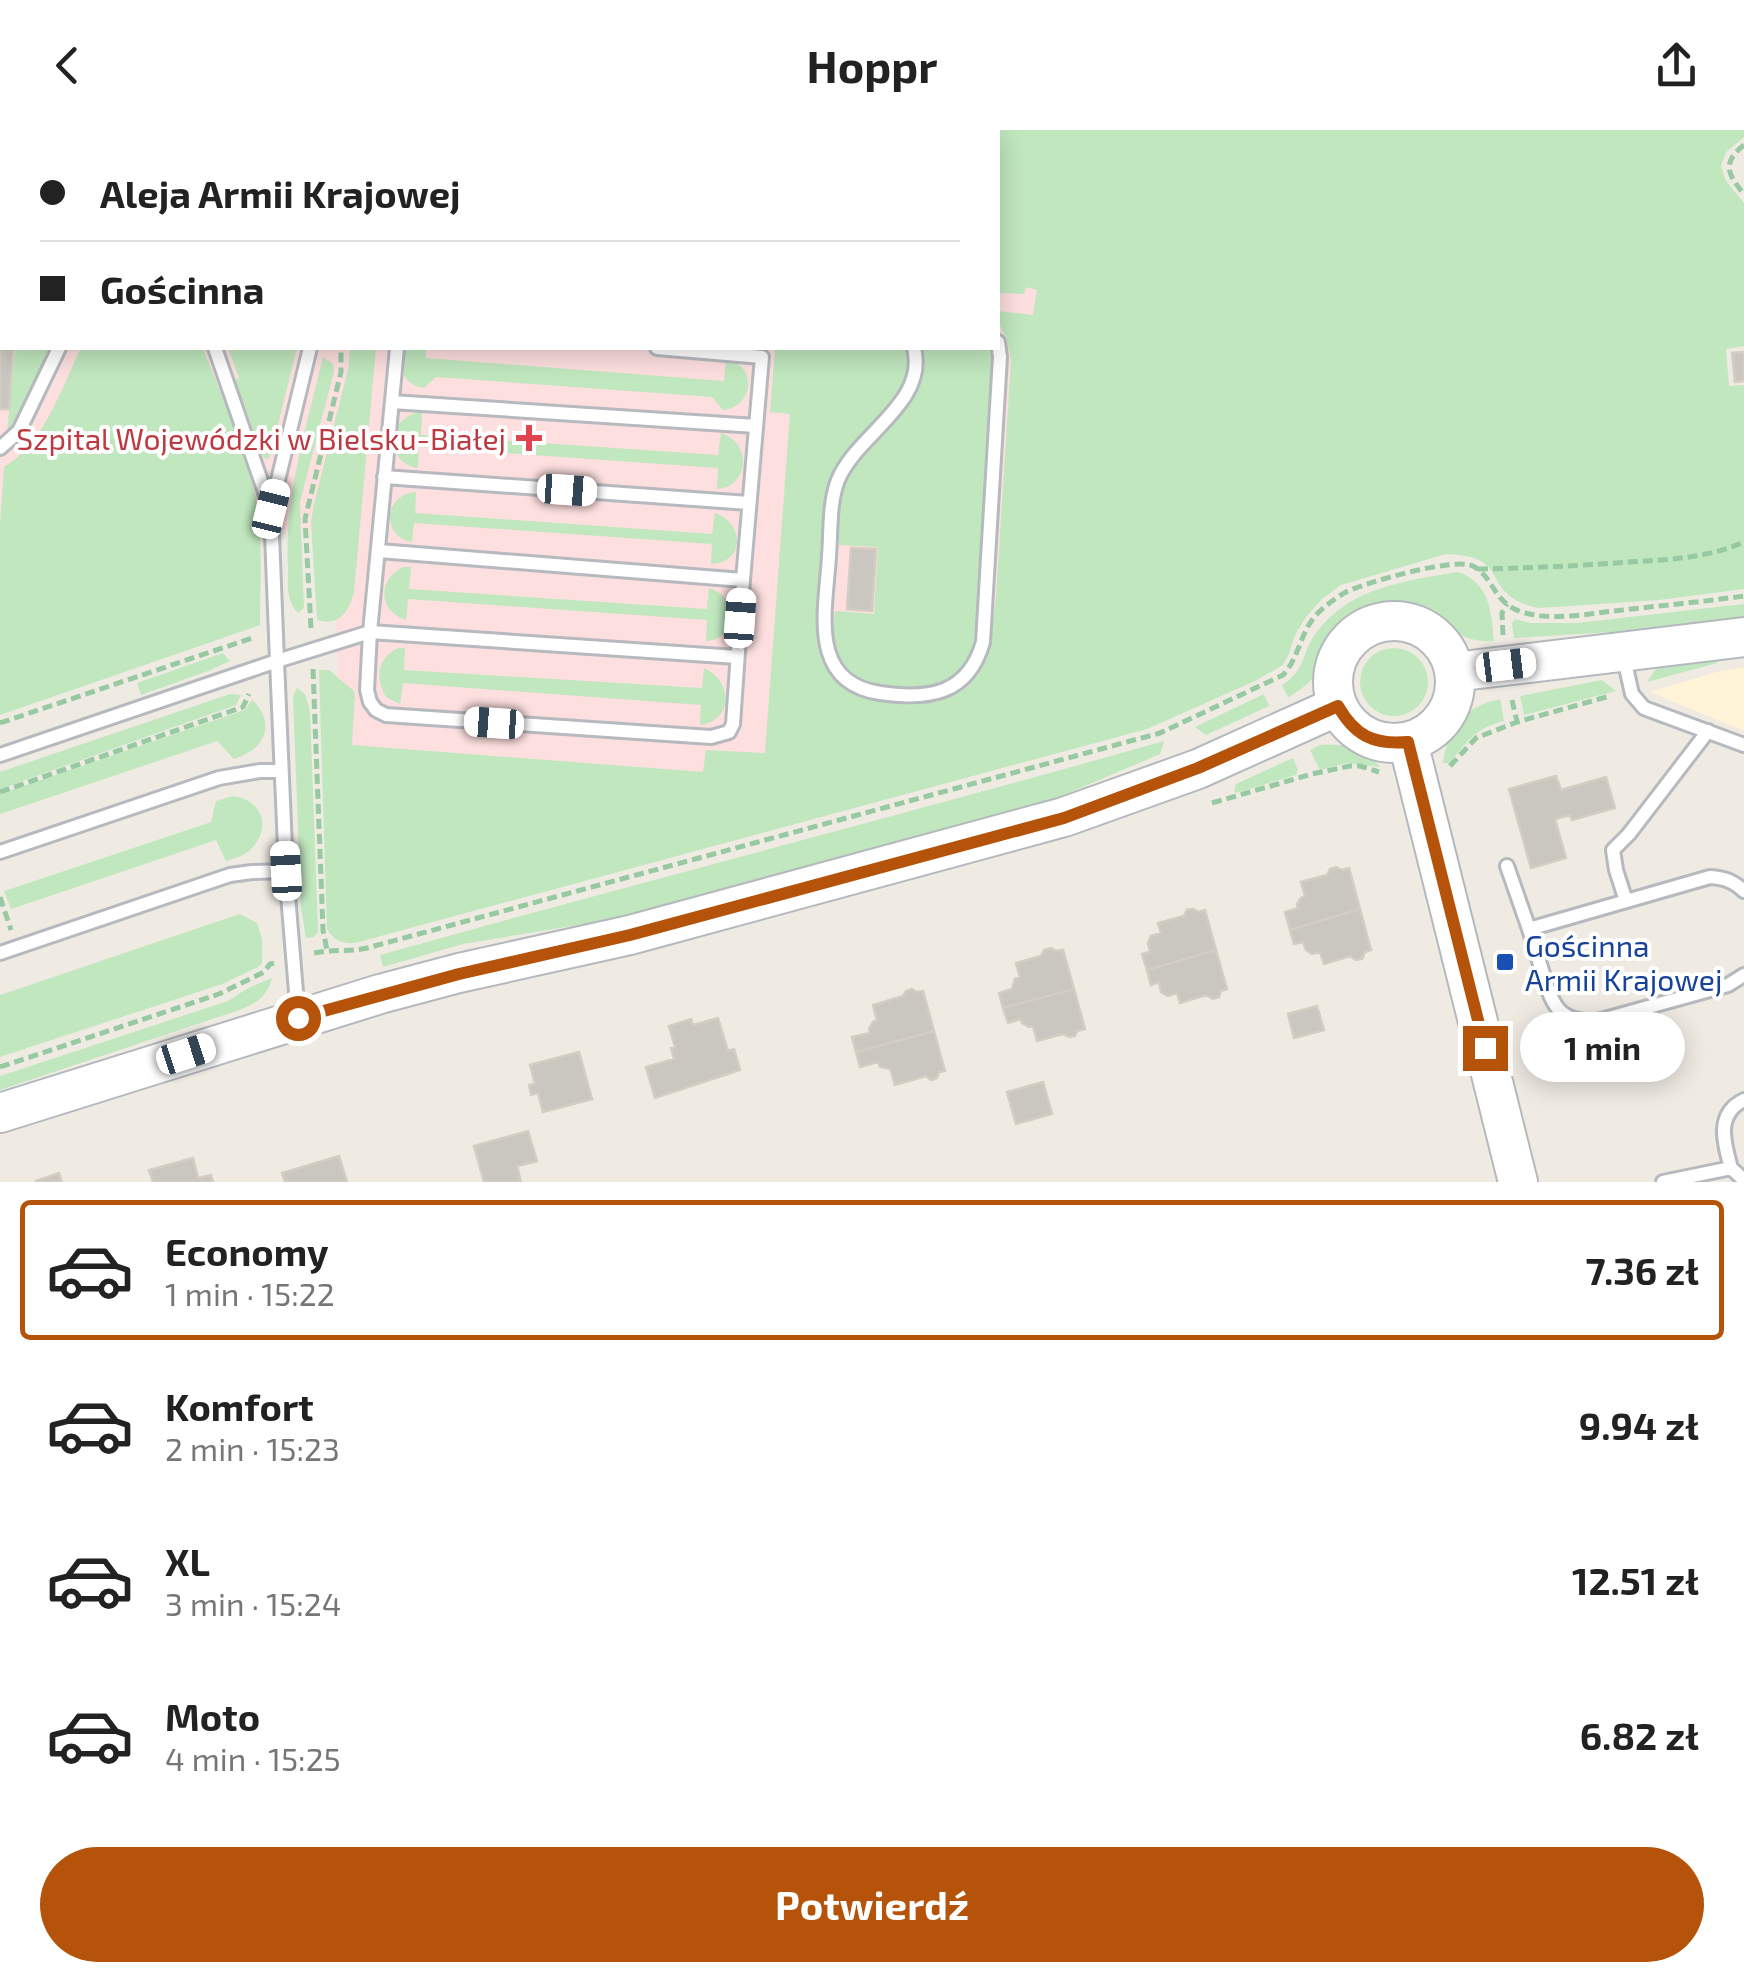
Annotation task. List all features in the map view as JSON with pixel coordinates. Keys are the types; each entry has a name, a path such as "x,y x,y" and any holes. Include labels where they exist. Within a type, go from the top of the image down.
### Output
{"street":[{"path":"1386,622 1422,628 1437,639 1454,672 1452,702 1445,716 1435,728 1408,742 1374,740 1359,732 1346,721 1333,688 1334,669 1352,637 1386,622"},
{"path":"1454,672 1744,637"},
{"path":"0,1113 298,1018 459,974 630,935 1064,818 1198,768 1338,706"},
{"path":"1408,742 1518,1182"}],"lane":[{"path":"0,448 19,431 58,350"},
{"path":"216,350 271,509"},
{"path":"298,1018 286,871 271,509 310,350"},
{"path":"397,350 370,632 367,690 376,710 386,715 711,738 730,732 733,724 762,352 710,350"},
{"path":"914,350 917,368 910,390 848,462 834,494 824,636 836,669 855,686 923,696 946,690 966,675 982,642 999,350"},
{"path":"392,402 756,426"},
{"path":"384,478 750,503"},
{"path":"378,552 743,580"},
{"path":"0,755 370,632 737,657"},
{"path":"1622,651 1631,690 1644,708 1744,745"},
{"path":"1626,901 1613,850 1708,732"},
{"path":"0,852 219,778 281,771"},
{"path":"1507,866 1552,1002 1560,1012 1594,1022 1728,985 1744,975"},
{"path":"0,953 230,876 286,871"},
{"path":"1529,929 1710,877 1725,878 1744,891"},
{"path":"1744,1100 1727,1114 1722,1128 1731,1168 1744,1180"},
{"path":"1663,1182 1731,1168"}],"path":[{"path":"1744,144 1731,158 1728,170 1744,194"},
{"path":"310,954 367,948 1160,733 1282,675 1294,660 1310,623 1334,599 1378,581 1447,564 1466,564 1478,569 1555,568 1696,556 1744,542"},
{"path":"1478,569 1506,604 1525,614 1543,616 1744,596"},
{"path":"0,724 276,630"},
{"path":"0,792 242,707 250,691 248,671"},
{"path":"1448,768 1476,738 1517,722 1631,690"},
{"path":"1312,774 1360,766 1386,778"},
{"path":"0,897 17,948"},
{"path":"0,1067 219,994 276,962"}],"shaded area":[{"name":"Szpital Wojewódzki w Bielsku-Białej","path":"1000,130 1061,130 1056,698 342,865 334,533 259,531 195,570 0,543 0,350 1000,350"},
{"path":"1744,667 1744,731 1650,692 1720,671"}],"green space":[{"path":"1000,130 1744,130 1744,137 1726,152 1721,166 1726,181 1744,203 1744,346 1726,349 1729,386 1744,385 1744,589 1659,600 1539,608 1512,597 1481,561 1446,554 1341,585 1306,617 1283,665 1147,729 355,943 332,936 327,929 319,670 329,670 355,692 352,745 703,772 706,750 765,753 790,414 770,412 775,350 907,350 911,367 906,387 840,462 831,478 826,495 817,641 822,662 833,678 847,691 863,698 938,702 967,687 987,658 996,598 1011,360 1000,325 1000,311 1033,315 1037,290 1026,287 1024,294 1000,293"},
{"path":"15,350 51,350 27,402 7,434"},
{"path":"80,350 204,350 240,443 256,501 260,625 0,715 0,525 4,467 31,444 59,397"},
{"path":"229,350 297,350 270,457 266,459 235,380 239,378"},
{"path":"350,350 376,350 354,592 342,616 325,622 317,620 311,522"},
{"path":"406,350 426,350 426,358 724,381 726,359 743,369 748,386 741,402 723,410 712,397 436,377 424,388 406,379"},
{"path":"923,350 990,350 993,360 978,629 968,659 953,678 916,688 881,685 853,675 838,658 833,630 835,611 874,614 878,547 839,545 841,490 854,466 909,403 924,368"},
{"path":"323,357 333,364 334,372 300,502 304,608 298,613 288,587 289,515"},
{"path":"422,412 421,435 718,455 721,433 739,446 743,464 735,481 717,489 718,468 419,447 418,468 399,457 394,439 402,421"},
{"path":"416,492 415,513 712,534 715,513 732,525 737,542 730,557 711,564 712,544 414,523 412,542 395,532 390,516 397,500"},
{"path":"403,567 411,567 409,589 707,609 709,588 726,600 731,617 724,633 706,641 707,620 408,599 406,620 390,610 384,595 389,580"},
{"path":"1458,572 1483,591 1494,641 1464,636 1414,609 1371,610 1338,630 1314,676 1288,698 1282,685 1300,667 1316,633 1345,605 1380,589"},
{"path":"1744,604 1744,617 1612,632 1514,638 1512,623 1515,619 1530,623 1577,623"},
{"path":"405,648 404,670 702,688 704,668 720,682 726,700 719,716 700,725 701,705 403,683 400,704 386,697 379,676 386,657"},
{"path":"1394,648 1407,650 1418,658 1426,669 1426,695 1418,706 1407,714 1394,716 1381,714 1370,706 1362,695 1360,682 1362,669 1370,658 1381,650"},
{"path":"223,653 230,661 141,695 137,683"},
{"path":"1717,659 1717,663 1647,682 1656,669"},
{"path":"1602,680 1616,691 1524,715 1520,696"},
{"path":"297,688 305,694 310,711 318,932 306,938 301,907 293,697"},
{"path":"230,694 241,695 236,705 0,789 0,772"},
{"path":"1264,694 1269,706 1206,735 1195,727"},
{"path":"1500,699 1504,721 1478,732 1449,763 1443,763 1449,739 1460,720 1477,707"},
{"path":"252,700 263,716 265,728 252,751 234,759 217,741 0,814 0,794 245,710"},
{"path":"1164,741 1160,754 1057,798 987,819 676,905 463,944 383,967 380,955"},
{"path":"1320,745 1353,748 1380,767 1347,763 1320,770 1310,750"},
{"path":"1293,758 1296,775 1234,791 1236,784"},
{"path":"233,796 252,803 261,817 261,834 244,855 226,861 216,840 11,909 4,891 211,822 216,801"},
{"path":"240,914 257,923 262,940 262,963 258,967 222,984 0,1057 0,995"},
{"path":"272,978 261,998 242,1009 0,1090 0,1076 228,1001"}],"building":[{"path":"0,350 13,350 9,409 0,409"},
{"path":"1744,352 1744,381 1735,382 1732,353"},
{"path":"851,548 876,549 872,611 847,609"},
{"path":"1556,776 1561,790 1606,777 1615,808 1572,820 1570,815 1555,819 1566,858 1531,868 1509,789"},
{"path":"1336,867 1349,868 1360,909 1290,930 1285,912 1298,908 1305,896 1301,882 1327,875"},
{"path":"1193,909 1205,910 1216,950 1147,970 1142,954 1150,952 1151,936 1161,933 1158,923 1184,916"},
{"path":"1360,909 1371,950 1362,959 1350,956 1324,964 1320,952 1312,954 1303,942 1294,944 1290,930"},
{"path":"1051,948 1063,950 1074,989 1003,1008 999,993 1012,989 1015,979 1020,977 1016,963 1041,956"},
{"path":"1216,950 1227,989 1219,997 1206,995 1180,1003 1177,993 1168,996 1161,992 1159,982 1151,985 1147,970"},
{"path":"912,989 923,991 934,1031 856,1052 852,1037 870,1033 877,1020 873,1005 903,996"},
{"path":"1074,989 1085,1029 1075,1036 1063,1034 1037,1041 1033,1026 1021,1019 1008,1023 1003,1008"},
{"path":"1317,1006 1324,1030 1294,1038 1288,1014"},
{"path":"718,1018 728,1051 734,1049 740,1070 655,1098 646,1067 674,1059 669,1026 691,1019 693,1025"},
{"path":"934,1031 945,1071 939,1072 937,1078 931,1080 926,1076 895,1085 890,1069 880,1067 878,1062 860,1067 856,1052"},
{"path":"579,1052 592,1099 543,1112 538,1093 531,1095 529,1085 535,1084 530,1065"},
{"path":"1043,1082 1052,1114 1016,1124 1007,1092"},
{"path":"528,1131 537,1161 517,1166 521,1182 484,1182 474,1146"},
{"path":"339,1156 347,1182 285,1182 282,1173"},
{"path":"193,1158 198,1178 211,1175 213,1182 153,1182 149,1170"},
{"path":"59,1173 62,1182 36,1182 36,1181"}],"place":[{"name":"Szpital Wojewódzki w Bielsku-Białej","path":"529,438"},
{"name":"Gościnna Armii Krajowej","path":"1505,962"}],"route":[{"path":"298,1018 459,974 630,935 1064,818 1198,768 1338,706 1346,721 1374,740 1408,742 1485,1048"}]}
